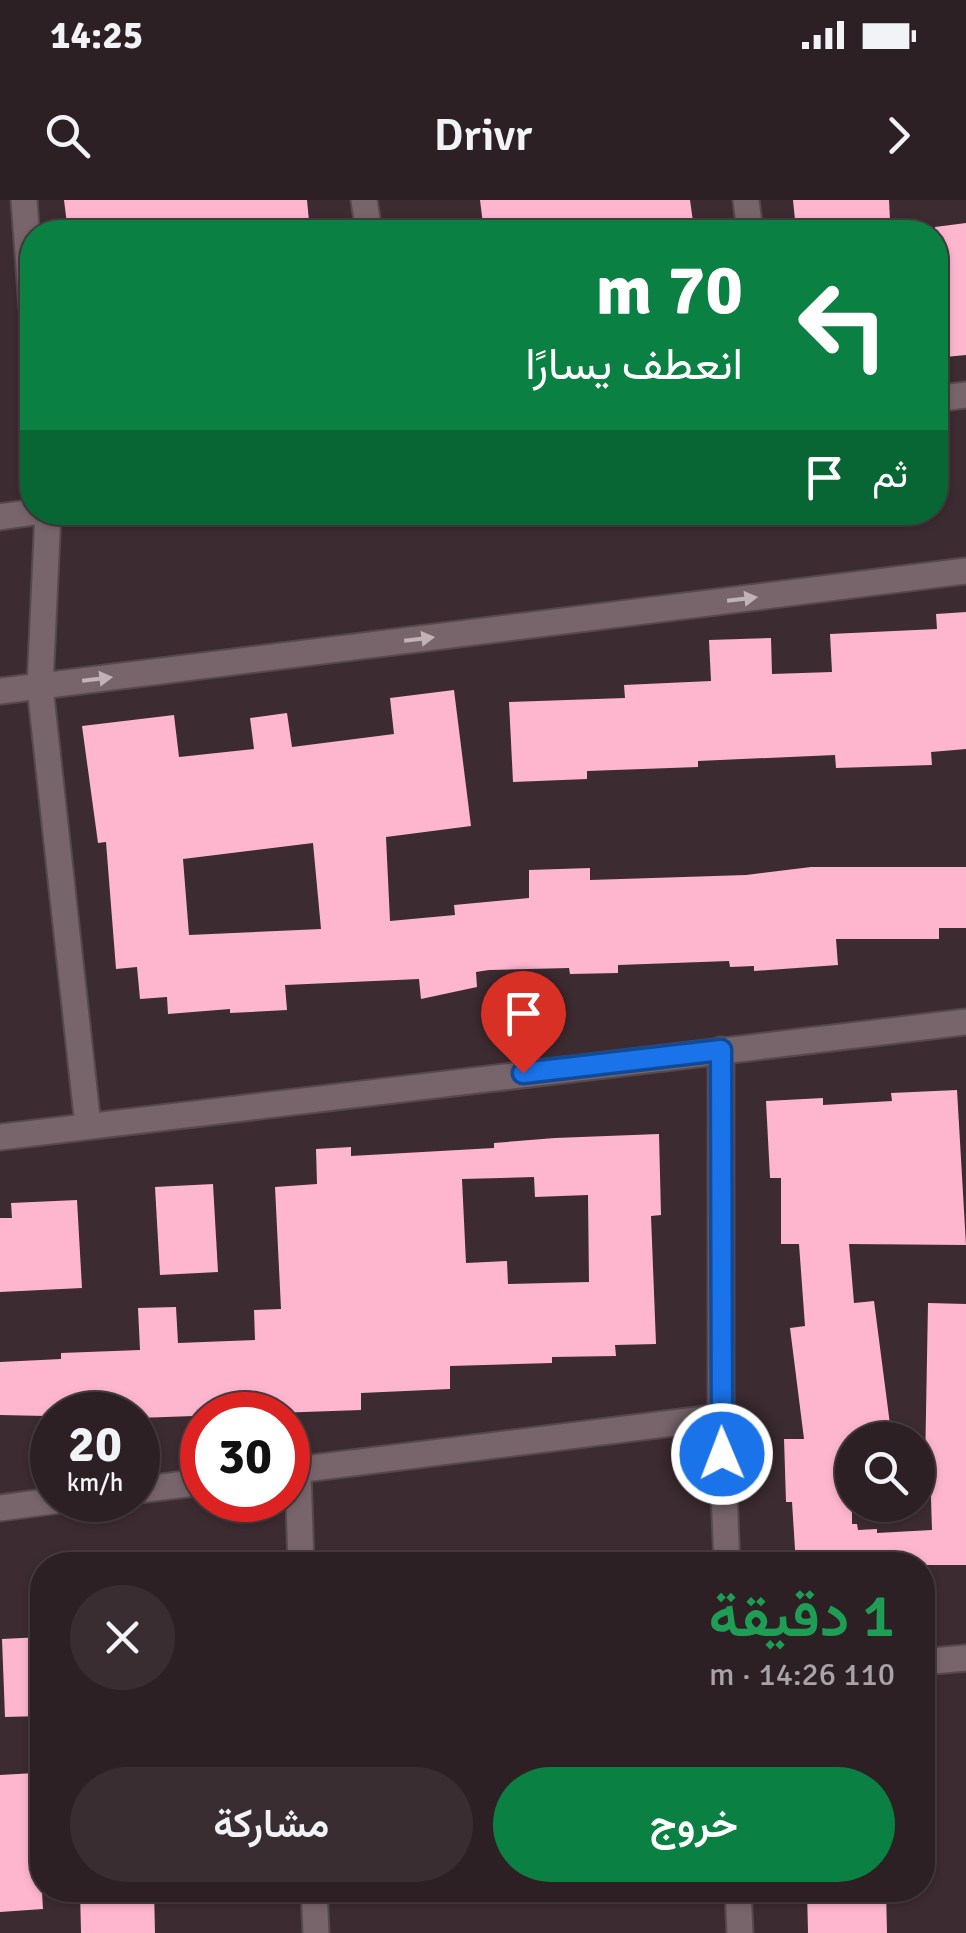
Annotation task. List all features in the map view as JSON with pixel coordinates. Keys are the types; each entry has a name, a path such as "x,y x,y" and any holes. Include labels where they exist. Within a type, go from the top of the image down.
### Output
{"street":[{"path":"47,525 40,686 88,1126"},
{"path":"0,691 966,571"},
{"path":"0,1137 966,1022"},
{"path":"721,1050 721,1417 726,1552"},
{"path":"310,1469 721,1417"},
{"path":"0,1508 30,1504"},
{"path":"297,1522 300,1552"},
{"path":"935,1661 966,1658"},
{"path":"315,1902 316,1933"},
{"path":"739,1902 740,1933"}],"building":[{"path":"64,200 307,200 309,220 66,220"},
{"path":"480,200 690,200 693,220 482,220"},
{"path":"793,200 889,200 890,220 795,220"},
{"path":"966,223 966,355 948,357 948,225"},
{"path":"966,612 966,749 931,752 932,765 836,768 835,755 698,761 698,767 587,771 587,779 513,782 509,702 625,698 624,685 711,681 709,640 771,638 772,674 832,672 830,634 937,629 936,614"},
{"path":"454,690 471,826 386,837 390,921 455,915 454,905 529,898 529,870 590,868 590,880 746,875 811,867 966,867 966,928 939,928 939,939 836,939 838,965 754,971 754,966 730,967 729,961 618,965 618,973 570,974 569,968 489,970 476,972 477,987 421,999 419,979 285,985 287,1010 230,1013 230,1009 168,1014 167,997 140,999 137,967 116,969 106,842 98,843 82,726 174,715 179,757 254,749 250,718 287,713 292,747 394,734 390,698","holes":["313,843 321,929 189,935 183,859"]},
{"path":"957,1090 966,1245 849,1244 854,1303 874,1301 890,1422 835,1422 835,1522 852,1522 858,1530 877,1529 877,1533 932,1530 935,1422 926,1422 928,1303 966,1304 966,1565 935,1565 935,1552 795,1552 792,1502 786,1502 784,1439 804,1439 790,1328 805,1326 799,1244 781,1244 781,1178 770,1178 766,1101 823,1098 823,1105 892,1101 891,1093"},
{"path":"659,1134 661,1215 651,1216 656,1344 615,1345 616,1356 552,1357 552,1363 450,1366 450,1389 361,1393 361,1410 310,1412 310,1392 180,1392 180,1416 160,1417 160,1392 30,1392 30,1416 0,1415 0,1362 61,1359 61,1353 140,1350 138,1308 176,1307 178,1343 255,1340 254,1310 281,1309 275,1187 317,1184 316,1149 351,1147 351,1156 494,1148 494,1143","holes":["534,1177 535,1197 588,1195 589,1282 508,1284 507,1261 466,1263 462,1179"]},
{"path":"213,1184 218,1272 160,1275 155,1187"},
{"path":"77,1200 82,1288 0,1292 0,1218 12,1218 11,1203"},
{"path":"30,1638 30,1716 5,1717 2,1639"},
{"path":"30,1773 30,1902 43,1902 43,1909 0,1912 0,1775"},
{"path":"80,1902 154,1902 155,1933 81,1933"},
{"path":"807,1902 886,1902 887,1933 808,1933"}],"route":[{"path":"523,1073 721,1050 722,1454"}]}
